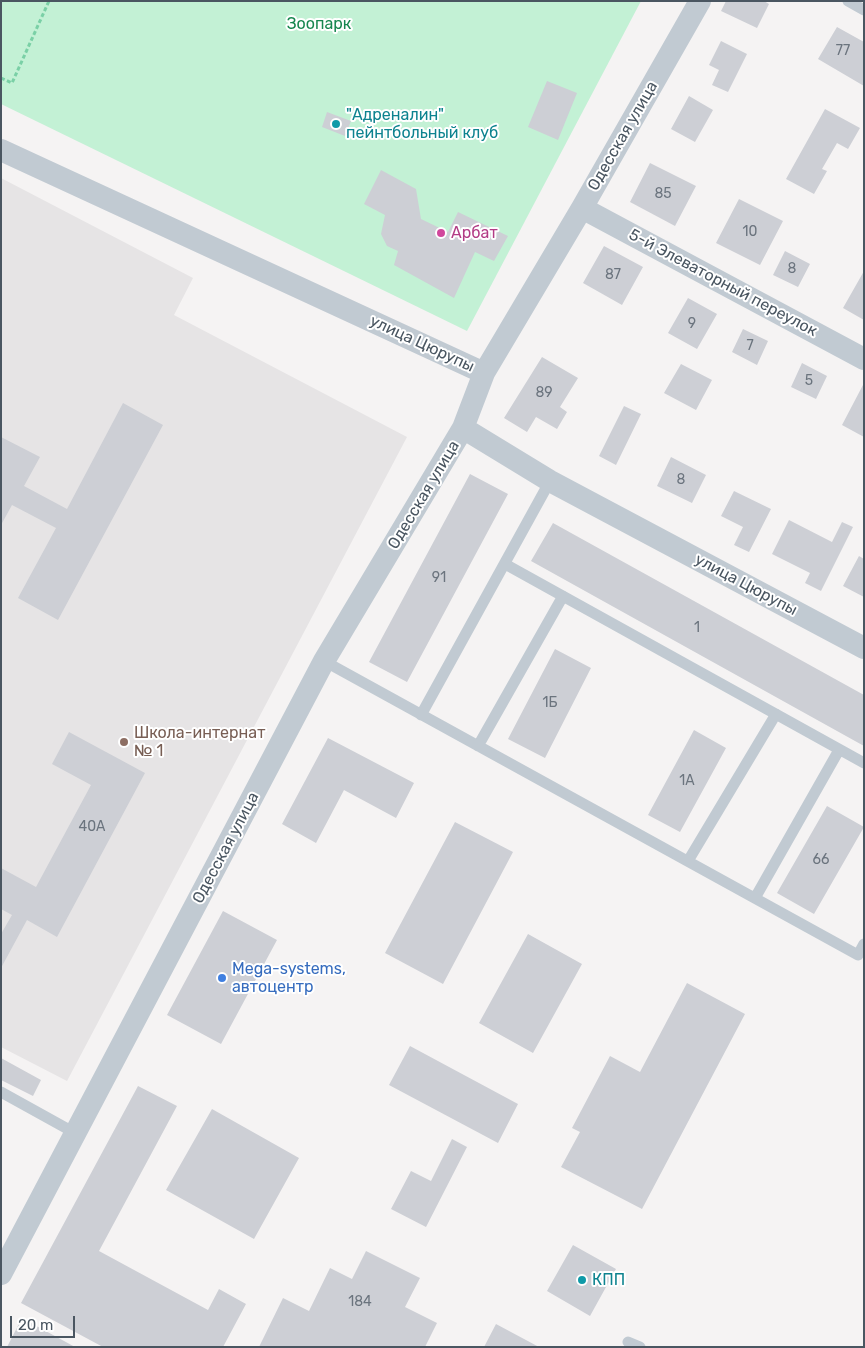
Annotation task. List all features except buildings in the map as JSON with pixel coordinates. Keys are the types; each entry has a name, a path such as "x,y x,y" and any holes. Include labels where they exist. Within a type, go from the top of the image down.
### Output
{"street":[{"name":"Одесская улица","path":"484,373 582,208 700,1"},
{"name":"улица Цюрупы","path":"1,150 484,373 463,428 550,481 864,648"},
{"name":"5-й Элеваторный переулок","path":"582,208 864,359"},
{"name":"Одесская улица","path":"2,1272 324,661 463,428"}],"lane":[{"path":"848,1 864,10"},
{"path":"421,715 550,481"},
{"path":"505,564 864,763"},
{"path":"478,746 563,596"},
{"path":"324,661 858,954 864,944"},
{"path":"688,861 776,714"},
{"path":"755,898 839,750"},
{"path":"1,1092 75,1133"},
{"path":"628,1342 640,1347"}],"path":[{"path":"1,78 12,83 49,1"}],"shaded area":[{"name":"Школа-интернат № 1","path":"1,178 193,278 174,315 407,437 67,1081 1,1047"}],"green space":[{"name":"Зоопарк","path":"1,1 641,1 467,331 1,104"}],"place":[{"name":"\"Адреналин\" пейнтбольный клуб","path":"336,124"},
{"name":"Арбат","path":"441,233"},
{"name":"Школа-интернат № 1","path":"124,742"},
{"name":"Mega-systems, автоцентр","path":"222,978"},
{"name":"КПП","path":"582,1280"}]}
